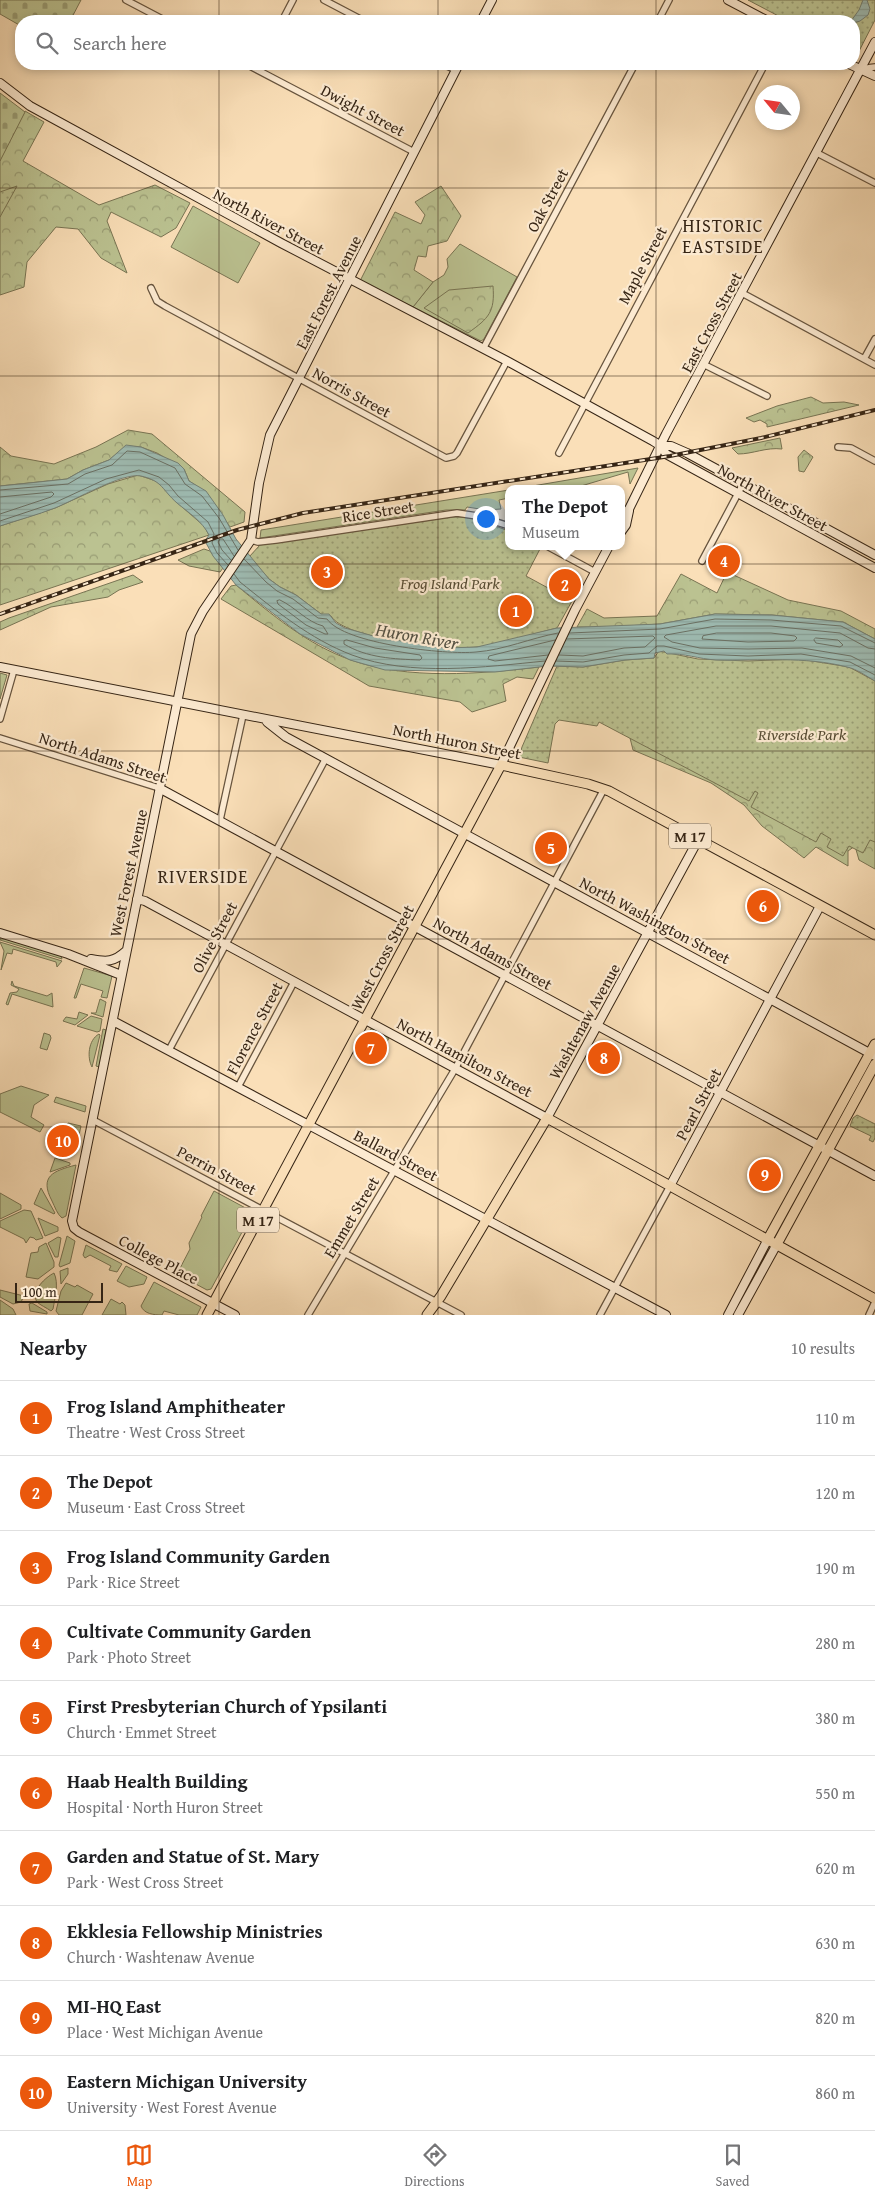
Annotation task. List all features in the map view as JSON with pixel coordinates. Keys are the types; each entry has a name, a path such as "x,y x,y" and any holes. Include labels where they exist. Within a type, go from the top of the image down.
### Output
{"main road":[{"name":"North Huron Street","path":"501,765 582,782 604,789 875,936"},
{"name":"West Cross Street","path":"207,1315 501,765"},
{"path":"768,1239 872,1054 875,1044"},
{"path":"777,1244 875,1064"},
{"name":"North Hamilton Street","path":"548,1118 875,1300"},
{"name":"Washtenaw Avenue","path":"427,1315 437,1302 548,1118"}],"street":[{"path":"126,0 155,15"},
{"path":"285,15 293,0"},
{"path":"324,0 353,15"},
{"path":"484,15 492,0"},
{"path":"661,15 669,0"},
{"path":"728,0 757,15"},
{"name":"East Cross Street","path":"625,514 875,42"},
{"path":"860,70 875,67"},
{"name":"Dwight Street","path":"264,70 414,152"},
{"name":"East Forest Avenue","path":"250,542 267,444 456,70"},
{"name":"Oak Street","path":"484,349 632,70"},
{"name":"Maple Street","path":"559,452 762,70"},
{"path":"860,70 875,76"},
{"name":"North River Street","path":"0,83 30,106 350,280 584,403 661,446 666,454 875,568"},
{"path":"817,153 875,183"},
{"name":"Norris Street","path":"151,288 157,301 441,456 450,458 457,453 506,361"},
{"path":"742,293 875,365"},
{"path":"864,359 875,339"},
{"path":"704,365 767,396"},
{"name":"North River Street","path":"661,446 671,446 679,449 875,555"},
{"path":"838,447 850,448 875,461"},
{"path":"702,561 743,484"},
{"name":"East Cross Street","path":"625,526 629,509"},
{"name":"Rice Street","path":"250,542 276,540 457,513 477,516 505,525"},
{"name":"West Forest Avenue","path":"72,1225 191,634 203,611 250,542"},
{"path":"554,550 595,572 607,550"},
{"name":"West Cross Street","path":"501,765 595,572"},
{"name":"North Huron Street","path":"0,667 501,765"},
{"path":"0,719 14,670"},
{"path":"220,820 243,715"},
{"name":"North Washington Street","path":"266,720 286,737 872,1054"},
{"name":"North Adams Street","path":"0,738 159,788 875,1176"},
{"name":"Olive Street","path":"169,1050 326,758"},
{"name":"Emmet Street","path":"308,1315 455,1069 604,789"},
{"name":"Washtenaw Avenue","path":"548,1118 698,840"},
{"name":"North Hamilton Street","path":"137,899 145,901 548,1118"},
{"name":"Pearl Street","path":"600,1315 820,906"},
{"path":"0,933 72,955 121,975"},
{"path":"72,955 108,962 117,960 126,951"},
{"name":"Florence Street","path":"238,1087 294,982"},
{"name":"Ballard Street","path":"113,1021 666,1315"},
{"name":"Perrin Street","path":"93,1120 461,1315"},
{"name":"College Place","path":"72,1225 83,1235 235,1315"},
{"path":"728,1315 768,1239"},
{"path":"738,1315 777,1244"},
{"path":"869,1315 875,1300"}],"green space":[{"path":"0,0 81,0 73,15 15,15 15,23 0,14"},
{"path":"748,0 875,0 875,20 860,49 860,15 777,15"},
{"path":"0,93 25,112 0,161"},
{"path":"25,111 44,122 23,161 99,205 155,185 190,203 176,228 161,237 111,212 107,221 127,273 101,258 78,229 56,227 27,262 24,287 0,295 0,160"},
{"path":"17,186 0,217 0,192"},
{"path":"441,186 461,216 447,241 428,246 426,257 418,256 414,270 433,282 413,307 360,281 395,212 421,224 425,215 415,202"},
{"path":"193,206 260,243 238,283 171,247"},
{"path":"460,244 517,277 484,339 481,341 413,307 433,282 444,275 448,267 447,259"},
{"path":"493,286 493,302 489,314 468,333 424,308 449,290"},
{"path":"811,397 823,403 844,402 859,405 767,427 767,424 760,420 754,422 746,418 777,406"},
{"path":"128,430 152,434 245,512 244,522 230,527 206,492 189,481 184,469 157,453 141,447 126,446 109,460 83,470 67,479 0,486 0,447 11,456 54,464 96,447"},
{"path":"780,438 782,449 738,454 732,448"},
{"path":"804,450 813,457 804,472 799,471 798,457"},
{"path":"638,468 630,484 628,472 584,485 538,485"},
{"path":"138,475 156,481 165,488 174,500 204,526 209,535 0,605 0,526 55,508 108,484"},
{"path":"505,491 505,499 499,500 501,509 486,510 467,507 465,510 446,510 260,538 261,530"},
{"name":"Frog Island Park","path":"452,517 470,517 505,530 505,550 539,550 526,576 572,601 557,628 486,646 444,647 375,637 355,631 340,624 331,616 321,614 296,595 269,579 249,557 260,545"},
{"path":"204,549 210,551 223,568 220,572 189,566 178,560"},
{"path":"724,551 733,556 725,570 716,565"},
{"path":"727,572 788,600 841,611 875,629 875,639 843,622 772,615 715,614 660,624 577,627 587,609 604,618 657,616 681,574 717,593"},
{"path":"133,575 143,582 119,590 108,597 51,607 0,630 0,622 9,618"},
{"path":"236,585 276,618 320,646 335,654 373,666 396,671 444,674 493,672 539,667 533,679 517,677 503,684 506,701 472,712 460,702 369,686 221,599 231,586"},
{"name":"Riverside Park","path":"659,651 698,659 748,661 800,659 849,667 875,681 875,842 870,840 863,853 849,846 843,856 827,847 831,839 821,833 816,842 751,807 758,793 755,791 749,801 599,722 597,726 559,720 555,724 548,763 519,757 557,666 583,667 625,660 654,658"},
{"path":"0,673 7,675 0,699"},
{"path":"625,718 875,832 875,869 859,860 855,846 848,851 848,866 816,847 804,858 762,826 744,805 711,783 633,750"},
{"path":"0,937 61,956 62,959 0,940"},
{"path":"0,942 62,961 57,967 56,962 13,949 12,954 7,953 1,970 4,951"},
{"path":"84,968 112,976 107,998 101,997 103,991 81,984 76,998 74,998"},
{"path":"12,981 14,986 47,996 52,993 53,1007 12,994 8,1005 6,1004 10,993 17,992 19,989 11,985"},
{"path":"100,999 106,1002 103,1017 91,1013 96,1013"},
{"path":"79,1012 88,1015 75,1025 63,1021 66,1017 77,1019"},
{"path":"91,1016 102,1019 100,1031 97,1032 77,1026"},
{"path":"372,1027 389,1038 376,1062 355,1051 363,1045"},
{"path":"103,1029 106,1030 99,1067 96,1066"},
{"path":"44,1033 50,1035 51,1038 47,1050 40,1048"},
{"path":"99,1034 92,1067 89,1059 90,1049 93,1040"},
{"path":"21,1086 49,1095 34,1105 31,1117 44,1125 40,1132 0,1112 0,1094"},
{"path":"56,1097 86,1106 85,1112 54,1102"},
{"path":"857,1115 875,1124 875,1138 873,1142 869,1140 871,1136 850,1126 853,1118"},
{"path":"68,1123 81,1126 77,1144 65,1140 64,1131"},
{"path":"55,1158 70,1163 70,1165 50,1172"},
{"path":"76,1165 66,1216 62,1218 48,1193 48,1180 55,1172"},
{"path":"41,1188 55,1213 54,1214 34,1204"},
{"path":"214,1191 253,1212 211,1289 207,1290 177,1274 190,1249 189,1243 201,1216"},
{"path":"0,1193 21,1205 21,1209 0,1219"},
{"path":"24,1210 31,1211 43,1238 36,1240 30,1237 26,1243 24,1239 0,1227 0,1221"},
{"path":"38,1218 58,1227 58,1231 45,1236"},
{"path":"67,1236 75,1241 70,1263 60,1267 59,1265"},
{"path":"58,1237 61,1238 58,1257 55,1257 48,1243"},
{"path":"46,1243 54,1262 54,1267 38,1279 26,1277 31,1253 38,1252 39,1247"},
{"path":"86,1245 122,1264 117,1272 109,1270 111,1266 90,1255 85,1258 83,1255"},
{"path":"126,1266 147,1277 144,1284 129,1287 117,1281"},
{"path":"68,1268 68,1274 61,1284 60,1271"},
{"path":"54,1273 56,1291 51,1311 37,1302 35,1298 37,1289 43,1281"},
{"path":"154,1282 201,1307 197,1315 179,1315 164,1311 162,1315 156,1315 144,1311 141,1306"},
{"path":"66,1283 75,1287 77,1285 93,1294 82,1315 59,1315 56,1311 61,1291"},
{"path":"0,1290 24,1296 21,1302 13,1304 0,1297"},
{"path":"111,1299 120,1304 122,1302 125,1305 126,1315 102,1315"},
{"path":"0,1300 13,1309 16,1315 0,1315"},
{"path":"32,1303 47,1312 47,1314 30,1311 29,1304"}],"water":[{"path":"863,0 867,0 870,9 868,15 860,21 860,15 855,15"},
{"path":"126,445 141,447 178,463 184,469 189,481 206,491 223,515 236,539 269,579 296,595 321,614 329,614 336,623 345,628 377,637 445,648 477,647 557,628 660,624 715,614 772,615 843,622 875,639 875,681 854,669 815,661 716,660 667,654 664,651 655,653 654,658 625,660 583,667 548,666 495,672 385,670 350,660 300,634 236,585 213,556 205,541 209,535 203,526 154,480 141,476 122,478 55,508 0,526 0,486 67,479 83,470 109,460"}],"railway":[{"path":"0,614 237,530 303,513 670,456 761,438 875,410"}],"place":[{"name":"Cultivate Community Garden","path":"724,561"},
{"name":"Frog Island Community Garden","path":"327,572"},
{"name":"The Depot","path":"565,585"},
{"name":"Frog Island Amphitheater","path":"516,611"},
{"name":"First Presbyterian Church of Ypsilanti","path":"551,848"},
{"name":"Haab Health Building","path":"763,906"},
{"name":"Garden and Statue of St. Mary","path":"371,1048"},
{"name":"Ekklesia Fellowship Ministries","path":"604,1058"},
{"name":"Eastern Michigan University","path":"63,1141"},
{"name":"MI-HQ East","path":"765,1175"}],"district":[{"name":"HISTORIC EASTSIDE","path":"723,235"},
{"name":"RIVERSIDE","path":"203,876"}],"water label":[{"name":"Huron River","path":"417,636"}]}
